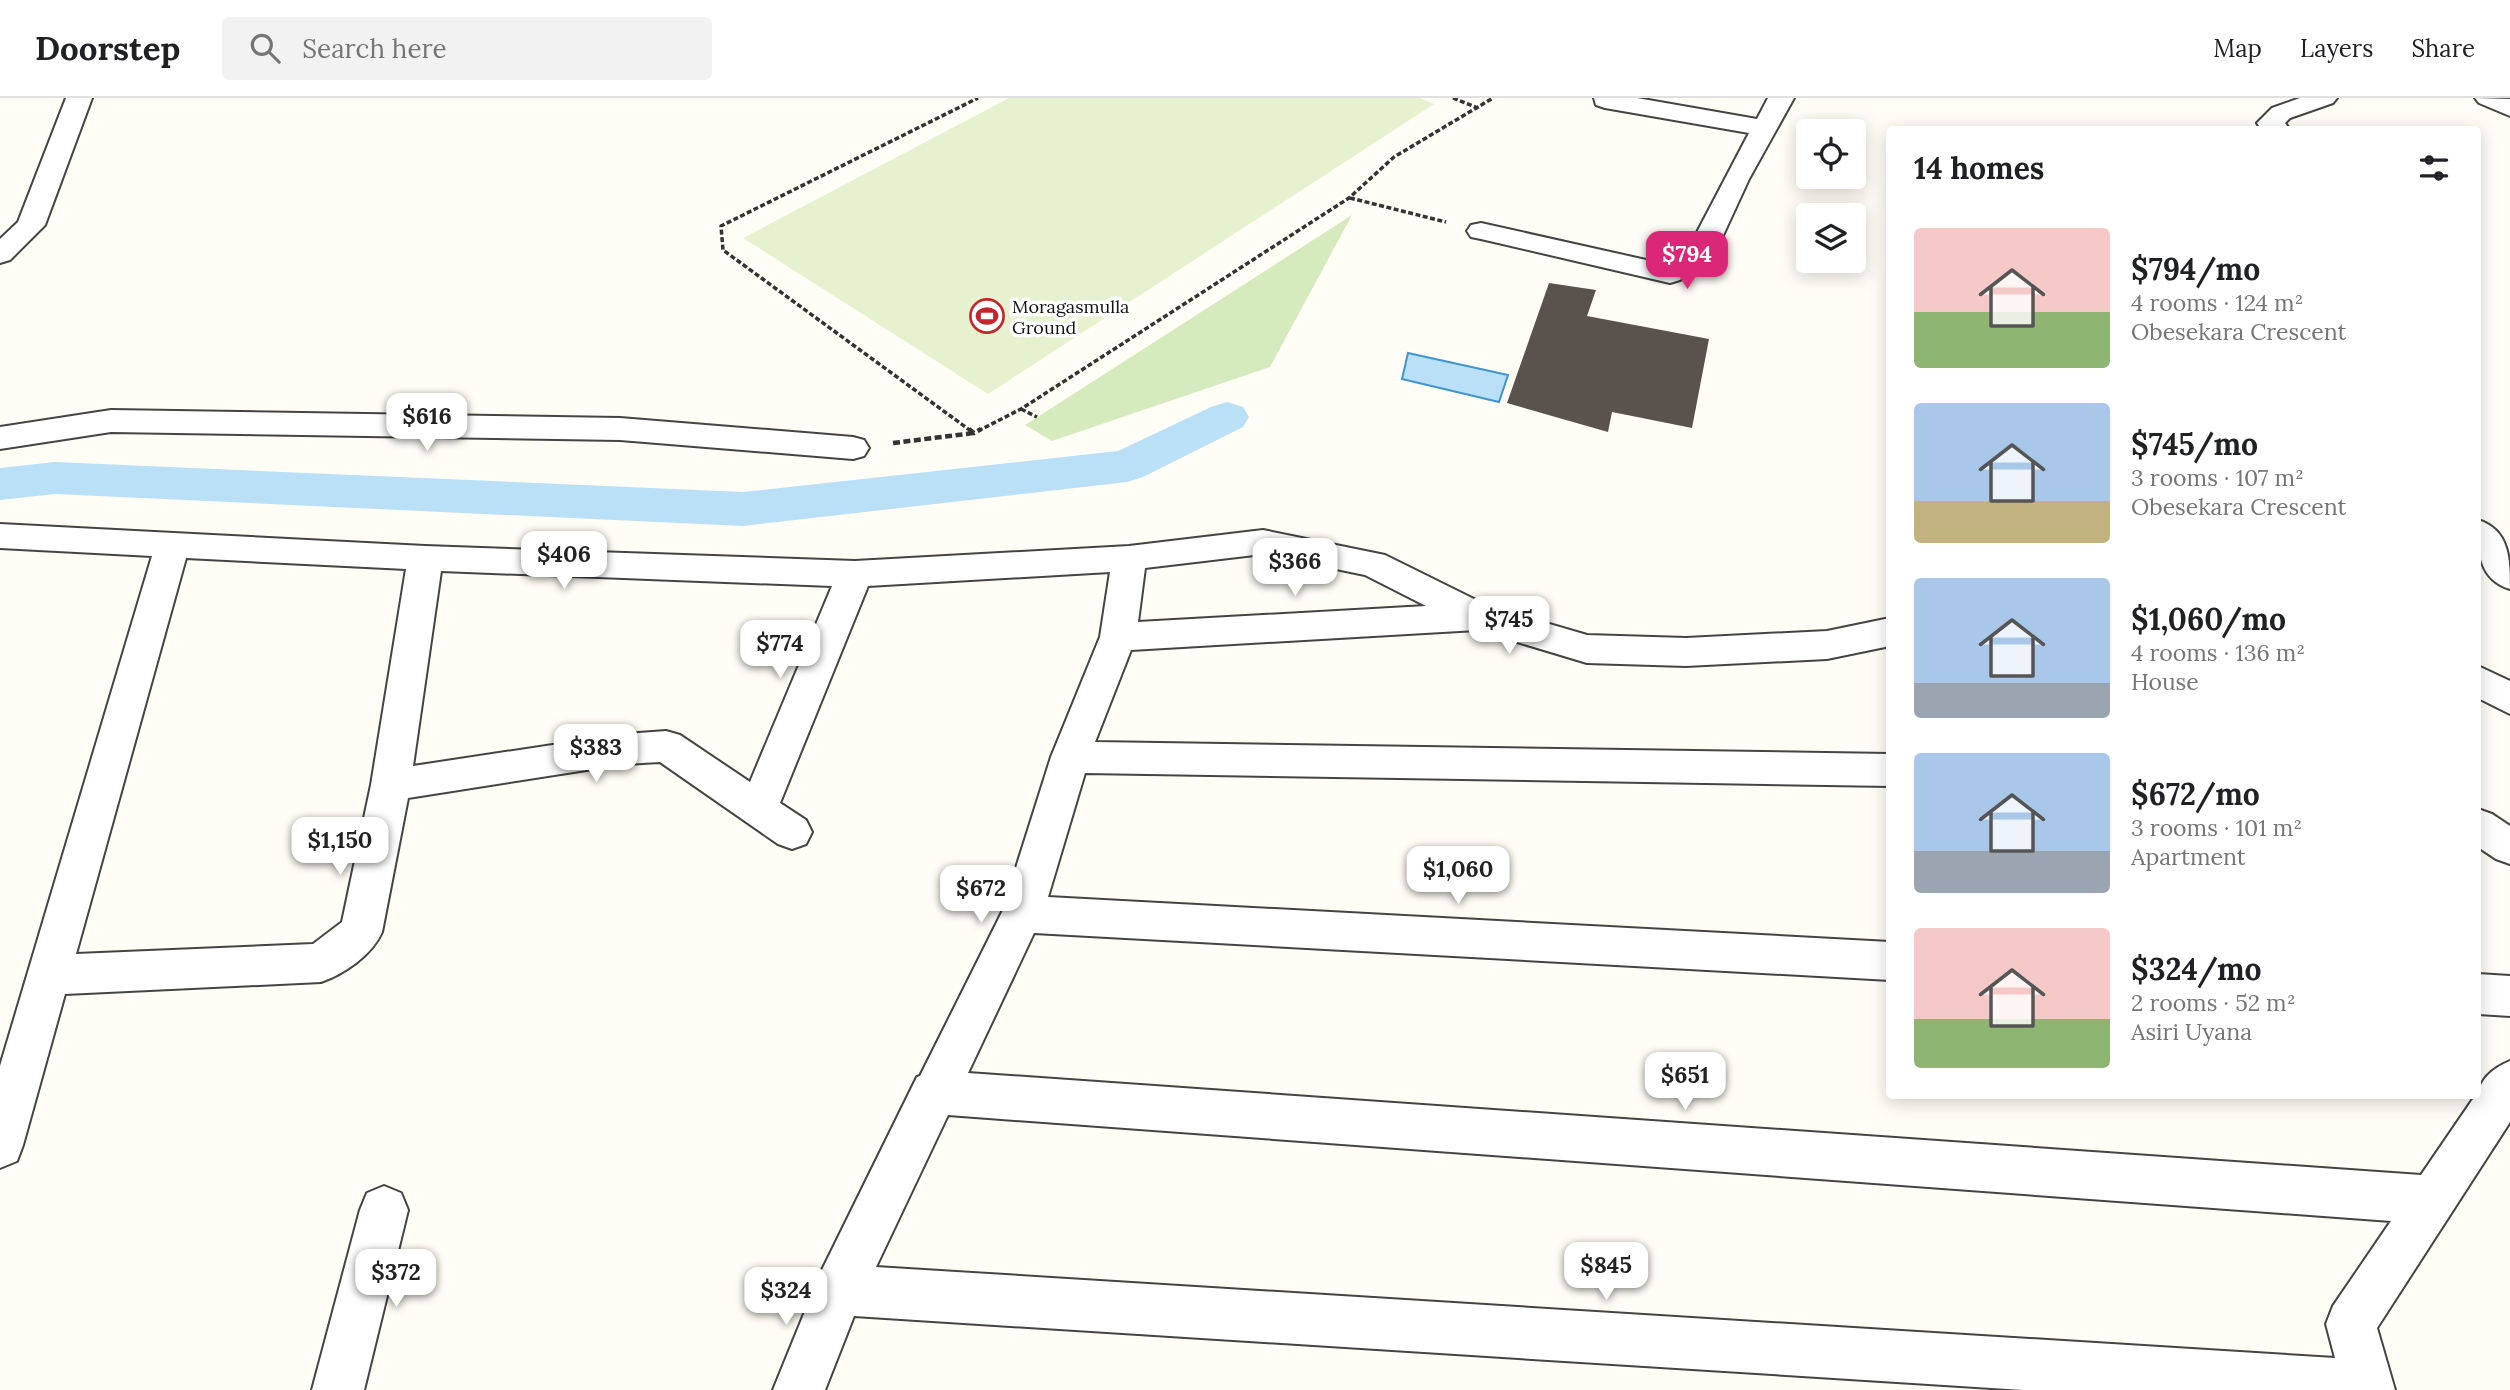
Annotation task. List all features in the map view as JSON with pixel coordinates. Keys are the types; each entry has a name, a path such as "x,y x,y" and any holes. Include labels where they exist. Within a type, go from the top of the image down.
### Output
{"street":[{"path":"0,254 31,225 79,98"},
{"path":"1481,231 1670,274 1706,242 1736,179 1782,98"},
{"path":"2273,126 2270,123 2281,113 2324,98"},
{"path":"2488,98 2510,108"},
{"path":"1605,100 1765,128"},
{"path":"0,438 111,421 620,429 853,448"},
{"path":"0,536 425,558 855,574 1129,558 1263,542 1373,564 1476,616 1587,649 1686,652 1827,645 1886,633"},
{"path":"2481,536 2510,576"},
{"path":"0,1145 172,546"},
{"path":"50,975 321,963 361,932 391,785 425,558"},
{"path":"799,1390 839,1290 1022,914 1070,757 1118,637 1129,558"},
{"path":"2481,565 2510,582"},
{"path":"758,809 855,574"},
{"path":"1118,637 1476,616"},
{"path":"2481,682 2510,699"},
{"path":"391,785 625,749 666,746 792,832"},
{"path":"1070,757 1886,770"},
{"path":"2481,828 2510,847"},
{"path":"1022,914 1886,961"},
{"path":"2481,994 2510,996"},
{"path":"839,1290 2368,1388 2351,1324 2510,1082"},
{"path":"933,1093 2432,1200"},
{"path":"338,1390 384,1210"}],"path":[{"path":"974,433 723,250 721,226 978,98"},
{"path":"1453,98 1478,108"},
{"path":"853,448 974,433 1021,409 1349,198 1394,157 1493,98"},
{"path":"1349,198 1481,231"},
{"path":"1021,409 1037,417"}],"green space":[{"name":"Moragasmulla Ground","path":"1009,98 1420,98 1434,104 988,394 743,238"},
{"path":"1352,215 1270,367 1052,441 1025,425"}],"water":[{"path":"1408,353 1508,375 1499,402 1402,379"}],"building":[{"path":"1549,283 1596,290 1587,316 1709,339 1692,428 1612,412 1608,432 1507,403"}],"waterway":[{"path":"0,484 55,478 743,509 1127,466 1227,417"}],"place":[{"name":"Moragasmulla Ground","path":"987,316"}]}
